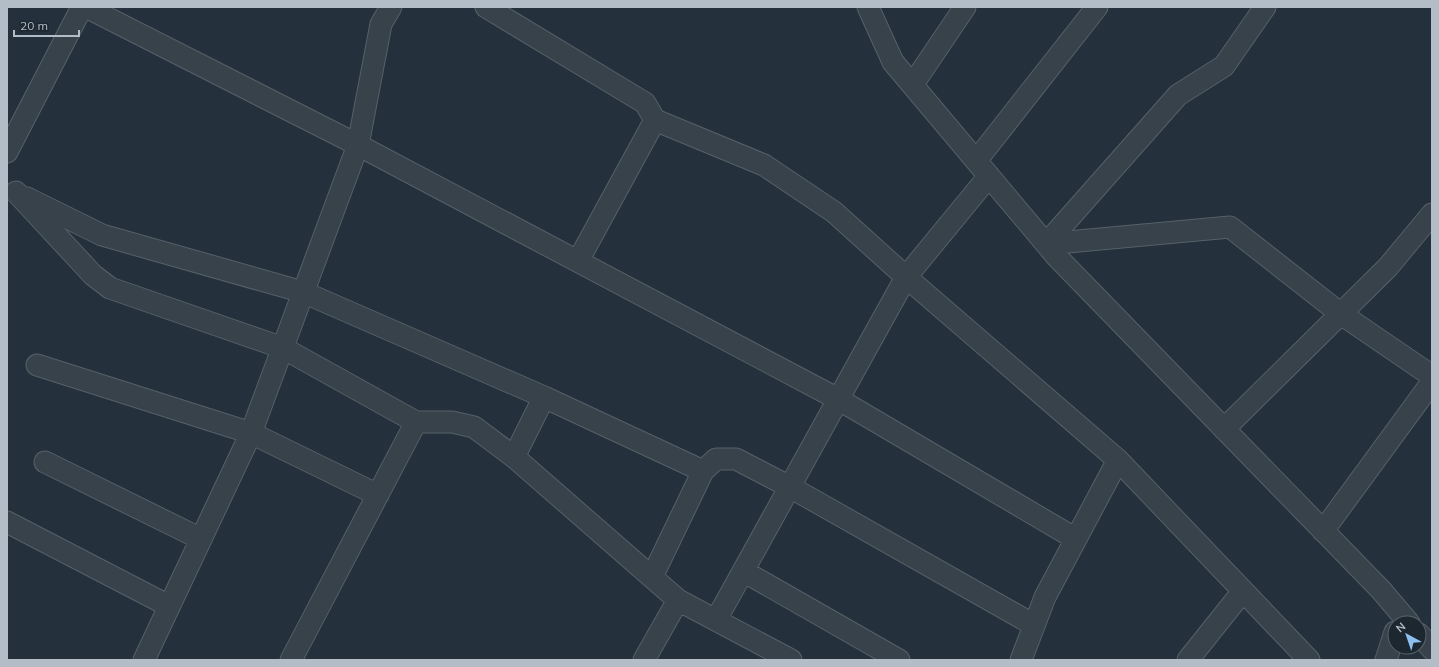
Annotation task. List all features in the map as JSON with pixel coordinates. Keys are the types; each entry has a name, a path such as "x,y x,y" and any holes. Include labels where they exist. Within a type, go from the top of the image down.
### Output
{"street":[{"path":"7,152 82,7"},
{"path":"86,7 358,144 838,399 1076,540"},
{"path":"144,660 251,433 358,144 381,24 391,7"},
{"path":"486,7 645,103 655,120 764,166 834,212 906,277 1118,460 1306,659"},
{"path":"868,7 893,62 1057,257 1381,590 1396,615"},
{"path":"912,84 965,7"},
{"path":"716,620 906,277 1097,7"},
{"path":"1046,244 1178,95 1224,66 1265,7"},
{"path":"578,261 655,120"},
{"path":"12,190 102,235 304,292 544,398 704,471"},
{"path":"12,190 92,275 110,288 282,348 416,422 452,422 474,427 514,457 678,600 791,660"},
{"path":"1224,429 1388,267 1432,214"},
{"path":"1046,244 1230,227 1341,314 1432,376"},
{"path":"36,365 251,433 378,495"},
{"path":"1323,531 1432,382"},
{"path":"514,457 544,398"},
{"path":"291,660 416,422"},
{"path":"652,577 704,471 716,459 736,459 790,487 1034,625"},
{"path":"1020,660 1045,597 1118,460"},
{"path":"45,462 201,539"},
{"path":"7,522 169,606"},
{"path":"743,571 899,660"},
{"path":"1188,660 1243,591"},
{"path":"644,660 678,600"}]}
